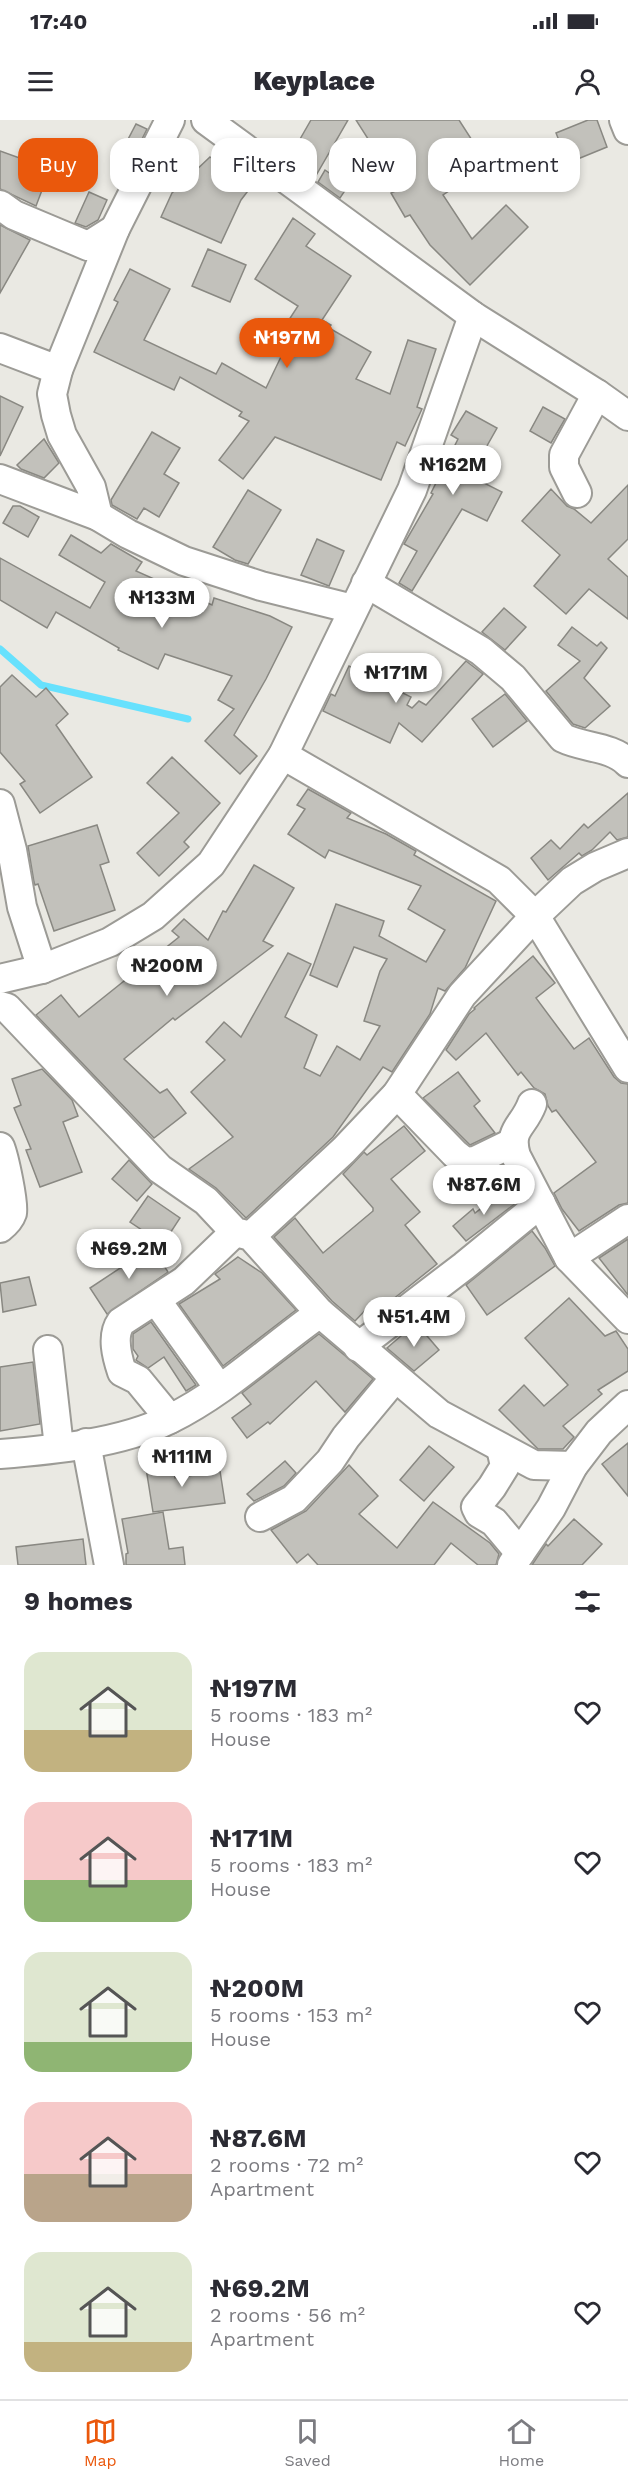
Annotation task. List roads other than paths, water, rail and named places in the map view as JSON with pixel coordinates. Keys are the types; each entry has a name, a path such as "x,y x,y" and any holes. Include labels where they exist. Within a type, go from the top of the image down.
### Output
{"street":[{"path":"98,516 91,486 62,435 52,394 58,370 115,229 170,120"},
{"path":"206,120 473,316 628,416"},
{"path":"624,120 628,130"},
{"path":"0,205 22,218 88,246 115,229"},
{"path":"0,980 42,969 110,942 153,916 211,864 283,755 412,489 473,316"},
{"path":"0,348 58,370"},
{"path":"577,493 564,467 564,455 597,394"},
{"path":"0,479 98,516 128,534 184,561 261,586 353,609"},
{"path":"366,583 481,651 513,678 563,738 574,743 600,748 622,757 628,763"},
{"path":"283,755 500,880 536,916 628,1068"},
{"path":"0,804 12,850 22,907 42,969"},
{"path":"170,1419 138,1380 122,1372 116,1354 116,1329 121,1322 184,1281 344,1150 397,1094 462,995 536,916 572,881 595,867 628,853"},
{"path":"0,1006 7,1008 160,1168 206,1202 243,1234 320,1313 439,1414 534,1465 573,1466"},
{"path":"397,1094 465,1162 475,1161 512,1143"},
{"path":"532,1104 526,1119 514,1132 512,1143 516,1156 569,1258 628,1319"},
{"path":"0,1147 4,1156 12,1213 6,1224 0,1228"},
{"path":"358,1347 447,1280 541,1203"},
{"path":"569,1258 628,1219"},
{"path":"156,1300 219,1388"},
{"path":"0,1454 73,1445 136,1432 170,1419 219,1388 320,1313"},
{"path":"48,1350 73,1445 109,1565"},
{"path":"260,1517 294,1499 330,1461 346,1437 395,1378"},
{"path":"501,1448 505,1466 476,1507 479,1513 494,1522 516,1559 551,1508 573,1466 599,1432 628,1405"}],"waterway":[{"path":"0,649 41,685 188,719"}]}
